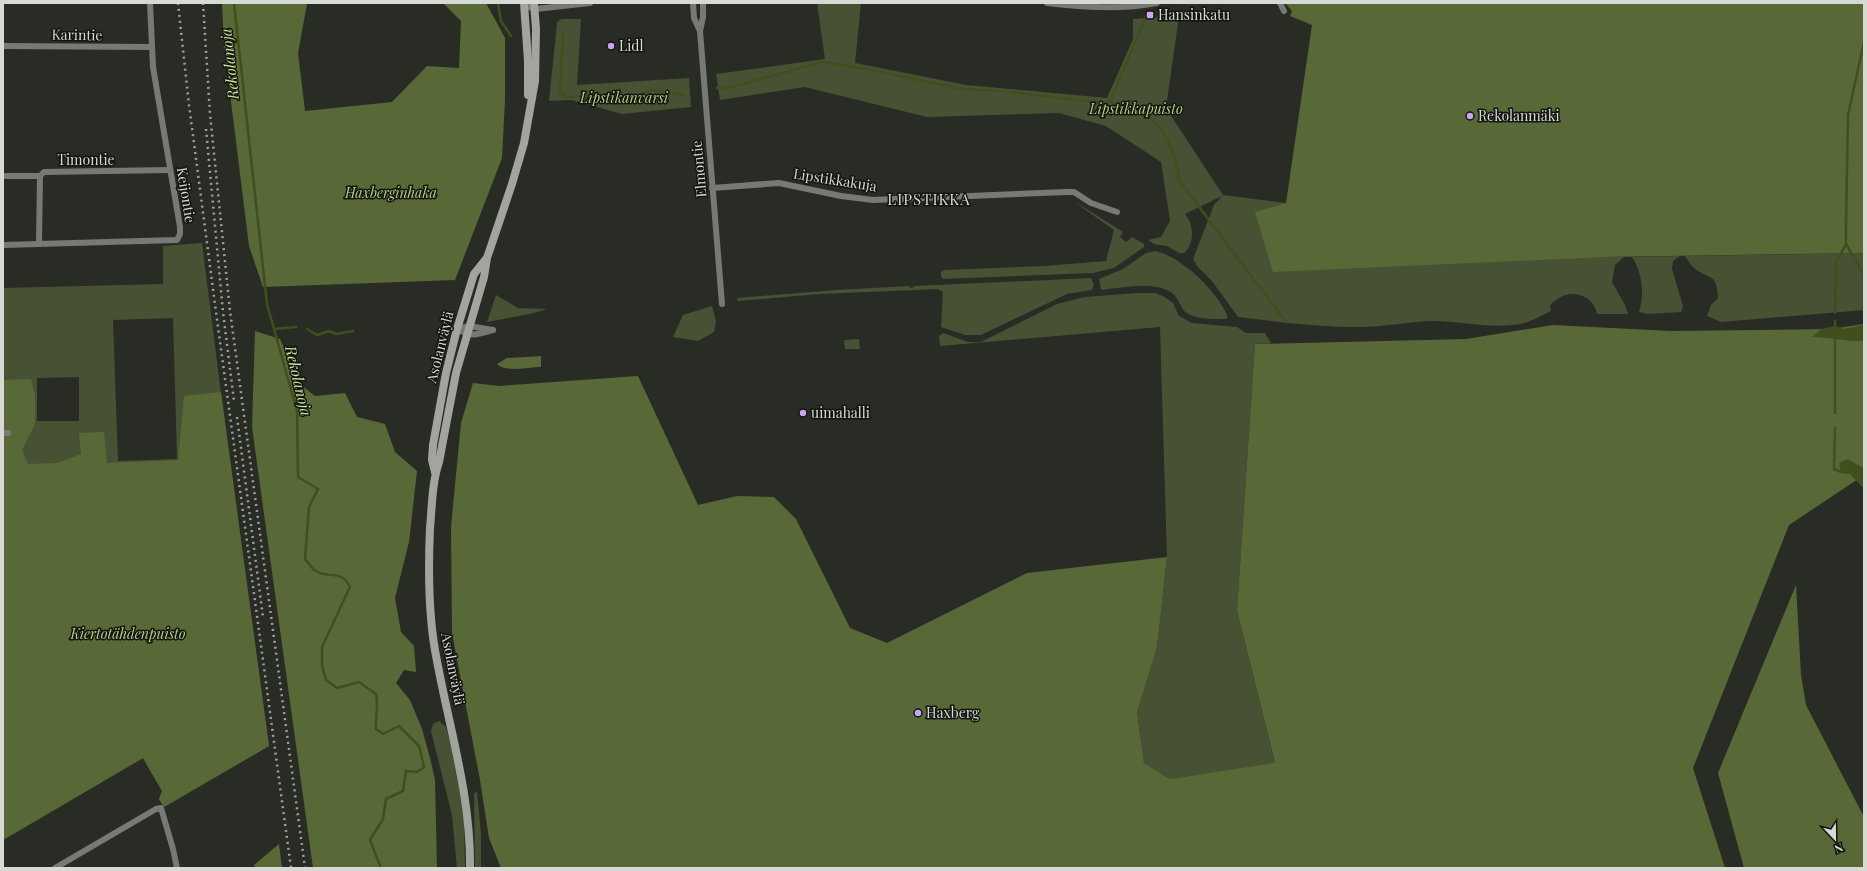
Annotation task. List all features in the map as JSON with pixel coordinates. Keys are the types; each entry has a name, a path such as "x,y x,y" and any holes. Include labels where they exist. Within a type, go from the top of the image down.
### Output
{"main road":[{"name":"Asolanväylä","path":"526,4 529,108"},
{"name":"Asolanväylä","path":"470,868 470,840 466,801 452,725 436,660 431,613 429,550 435,472 439,462 456,373 484,277 487,258 521,155 535,81 536,29 534,6"},
{"name":"Asolanväylä","path":"435,472 432,460 433,445 446,373 457,329 474,274 487,258"}],"street":[{"name":"Keijontie","path":"3,245 177,240 180,234 180,227 153,67 150,3"},
{"path":"526,4 534,6 590,3"},
{"name":"Elmontie","path":"693,3 694,18 700,31"},
{"name":"Elmontie","path":"704,3 700,31 722,304"},
{"path":"1047,3 1133,6 1157,3"},
{"path":"1280,3 1284,10"},
{"name":"Karintie","path":"3,46 151,47"},
{"name":"Timontie","path":"3,176 40,176 44,172 170,170"},
{"path":"39,244 40,176"},
{"name":"Lipstikkakuja","path":"712,188 779,183 841,196 873,200 1074,192 1091,203 1117,212"},
{"path":"457,329 468,330"},
{"path":"55,868 156,809 161,808 177,868"}],"green space":[{"name":"Haxberginhaka","path":"222,3 307,4 298,53 305,111 392,102 427,66 459,68 461,21 444,4 486,3 505,38 505,100 502,158 455,280 263,287 249,246 224,45"},
{"name":"Lipstikkapuisto","path":"817,3 861,3 855,63 966,85 1107,98 1133,39 1133,19 1179,16 1166,108 1223,195 1286,203 1604,257 1624,257 1615,265 1612,282 1625,305 1628,314 1597,314 1596,309 1590,301 1576,294 1571,294 1558,299 1550,305 1551,311 1532,320 1520,324 1498,326 1432,321 1377,326 1344,327 1298,324 1238,317 1212,281 1198,267 1193,259 1214,205 1222,196 1185,214 1192,229 1192,239 1188,249 1184,253 1179,253 1167,246 1154,244 1148,240 1161,237 1170,221 1161,162 1106,126 1059,113 927,117 805,87 720,100 716,74 825,59"},
{"path":"1285,3 1864,3 1864,253 1604,257 1273,272 1255,212 1286,203 1312,25 1290,16 1292,11"},
{"name":"Lipstikanvarsi","path":"581,19 577,85 689,78 691,107 622,114 571,100 549,101 557,23 559,20"},
{"path":"1072,200 1123,232 1120,237 1126,242 1132,237 1144,244 1144,247 1114,268 1093,273 943,279 941,276 941,272 944,270 1044,266 1106,261 1114,230"},
{"name":"Kiertotähdenpuisto","path":"202,243 225,425 269,746 164,807 159,799 162,791 143,758 3,840 3,288 163,284 163,246","holes":["173,318 177,459 118,461 113,320","79,377 79,421 37,421 37,378"]},
{"path":"1156,251 1177,261 1198,277 1216,297 1228,317 1226,319 1208,319 1190,315 1185,312 1173,294 1169,291 1153,286 1135,286 1101,290 1099,279 1123,269 1146,253"},
{"path":"1864,253 1864,310 1721,322 1707,316 1711,305 1718,298 1716,283 1710,277 1697,271 1685,256"},
{"path":"1680,256 1673,261 1672,269 1683,306 1681,312 1648,314 1639,312 1642,298 1642,284 1632,257"},
{"path":"1091,278 1094,285 1092,290 1067,294 981,335 965,335 941,327 943,292 938,289 820,294 738,301 737,298 836,290 909,286 910,288 914,286"},
{"path":"1155,293 1163,296 1173,303 1179,316 1192,323 1237,327 1246,333 1265,333 1271,343 1255,344 1237,610 1275,764 1170,779 1144,763 1137,712 1157,648 1167,557 1160,327 940,346 939,336 943,333 968,342 981,342 1057,304 1085,297"},
{"path":"496,295 518,308 547,309 530,314 487,322"},
{"path":"712,306 716,321 714,332 698,341 673,337 683,315"},
{"path":"1864,324 1864,475 1789,525 1693,768 1725,868 501,868 489,838 480,780 452,633 451,527 461,423 473,383 499,386 638,376 698,505 737,496 774,497 796,519 850,628 887,643 1027,573 1167,557 1157,648 1137,712 1144,763 1170,779 1275,763 1237,610 1255,344 1466,339 1553,325 1670,331 1831,329"},
{"path":"255,331 280,339 301,385 315,396 345,393 357,417 385,424 395,452 417,471 409,542 395,598 401,632 414,646 416,672 404,670 396,683 410,700 422,729 435,780 437,868 313,868 252,427"},
{"path":"859,339 860,349 845,349 844,340"},
{"path":"541,356 541,367 512,369 501,367 497,364 507,358"},
{"name":"Kiertotähdenpuisto","path":"31,379 35,396 35,424 22,450 28,464 57,463 81,454 79,433 104,432 107,463 178,460 184,396 221,392 269,746 164,807 159,799 162,791 143,758 3,840 3,380"},
{"path":"1796,585 1801,675 1806,705 1864,817 1864,868 1744,868 1718,773"},
{"path":"439,721 446,727 456,762 464,823 465,868 457,868 452,815 431,731 433,724"},
{"path":"477,791 481,834 481,868 475,868 474,794"},
{"path":"279,844 282,868 255,868 254,865"}],"shaded area":[{"path":"1864,325 1864,341 1812,337 1821,329 1835,326 1844,329"},
{"path":"1847,459 1864,468 1864,486 1862,487 1850,474 1844,474 1841,472 1839,463"}],"waterway":[{"name":"Rekolanoja","path":"234,3 267,304 297,411 298,477 318,489 309,507 305,559 316,571 339,576 347,581 350,587 322,647 322,665 326,680 337,688 359,682 376,694 376,729 383,734 399,726 419,746 424,767 417,772 406,771 403,791 386,799 383,819 370,840 381,868"},
{"path":"498,3 501,21 511,36"},
{"path":"717,88 724,89 823,62 861,68 963,89 1002,91 1086,101 1110,102 1146,16"},
{"path":"563,35 560,92 565,97 595,96 621,103 633,100 641,94 651,90 684,95"},
{"path":"1864,42 1848,115 1846,223 1846,244 1864,275"},
{"path":"1110,102 1145,112 1161,129 1171,147 1178,168 1178,179 1286,322"},
{"path":"1835,313 1836,263 1846,244"},
{"path":"1835,321 1835,329"},
{"path":"274,329 296,327"},
{"path":"307,329 317,335 329,331 336,334 353,331"},
{"path":"1835,336 1835,413"},
{"path":"1835,428 1834,469 1841,472"}],"railway":[{"path":"178,3 189,105 216,312 291,868"},
{"path":"203,3 210,114 230,311 305,868"},
{"path":"206,129 223,312 234,401"},
{"path":"237,417 263,617"}],"place":[{"name":"Hansinkatu","path":"1150,15"},
{"name":"Lidl","path":"611,46"},
{"name":"Rekolanmäki","path":"1470,116"},
{"name":"uimahalli","path":"803,413"},
{"name":"Haxberg","path":"918,713"}],"district":[{"name":"LIPSTIKKA","path":"929,200"}]}
